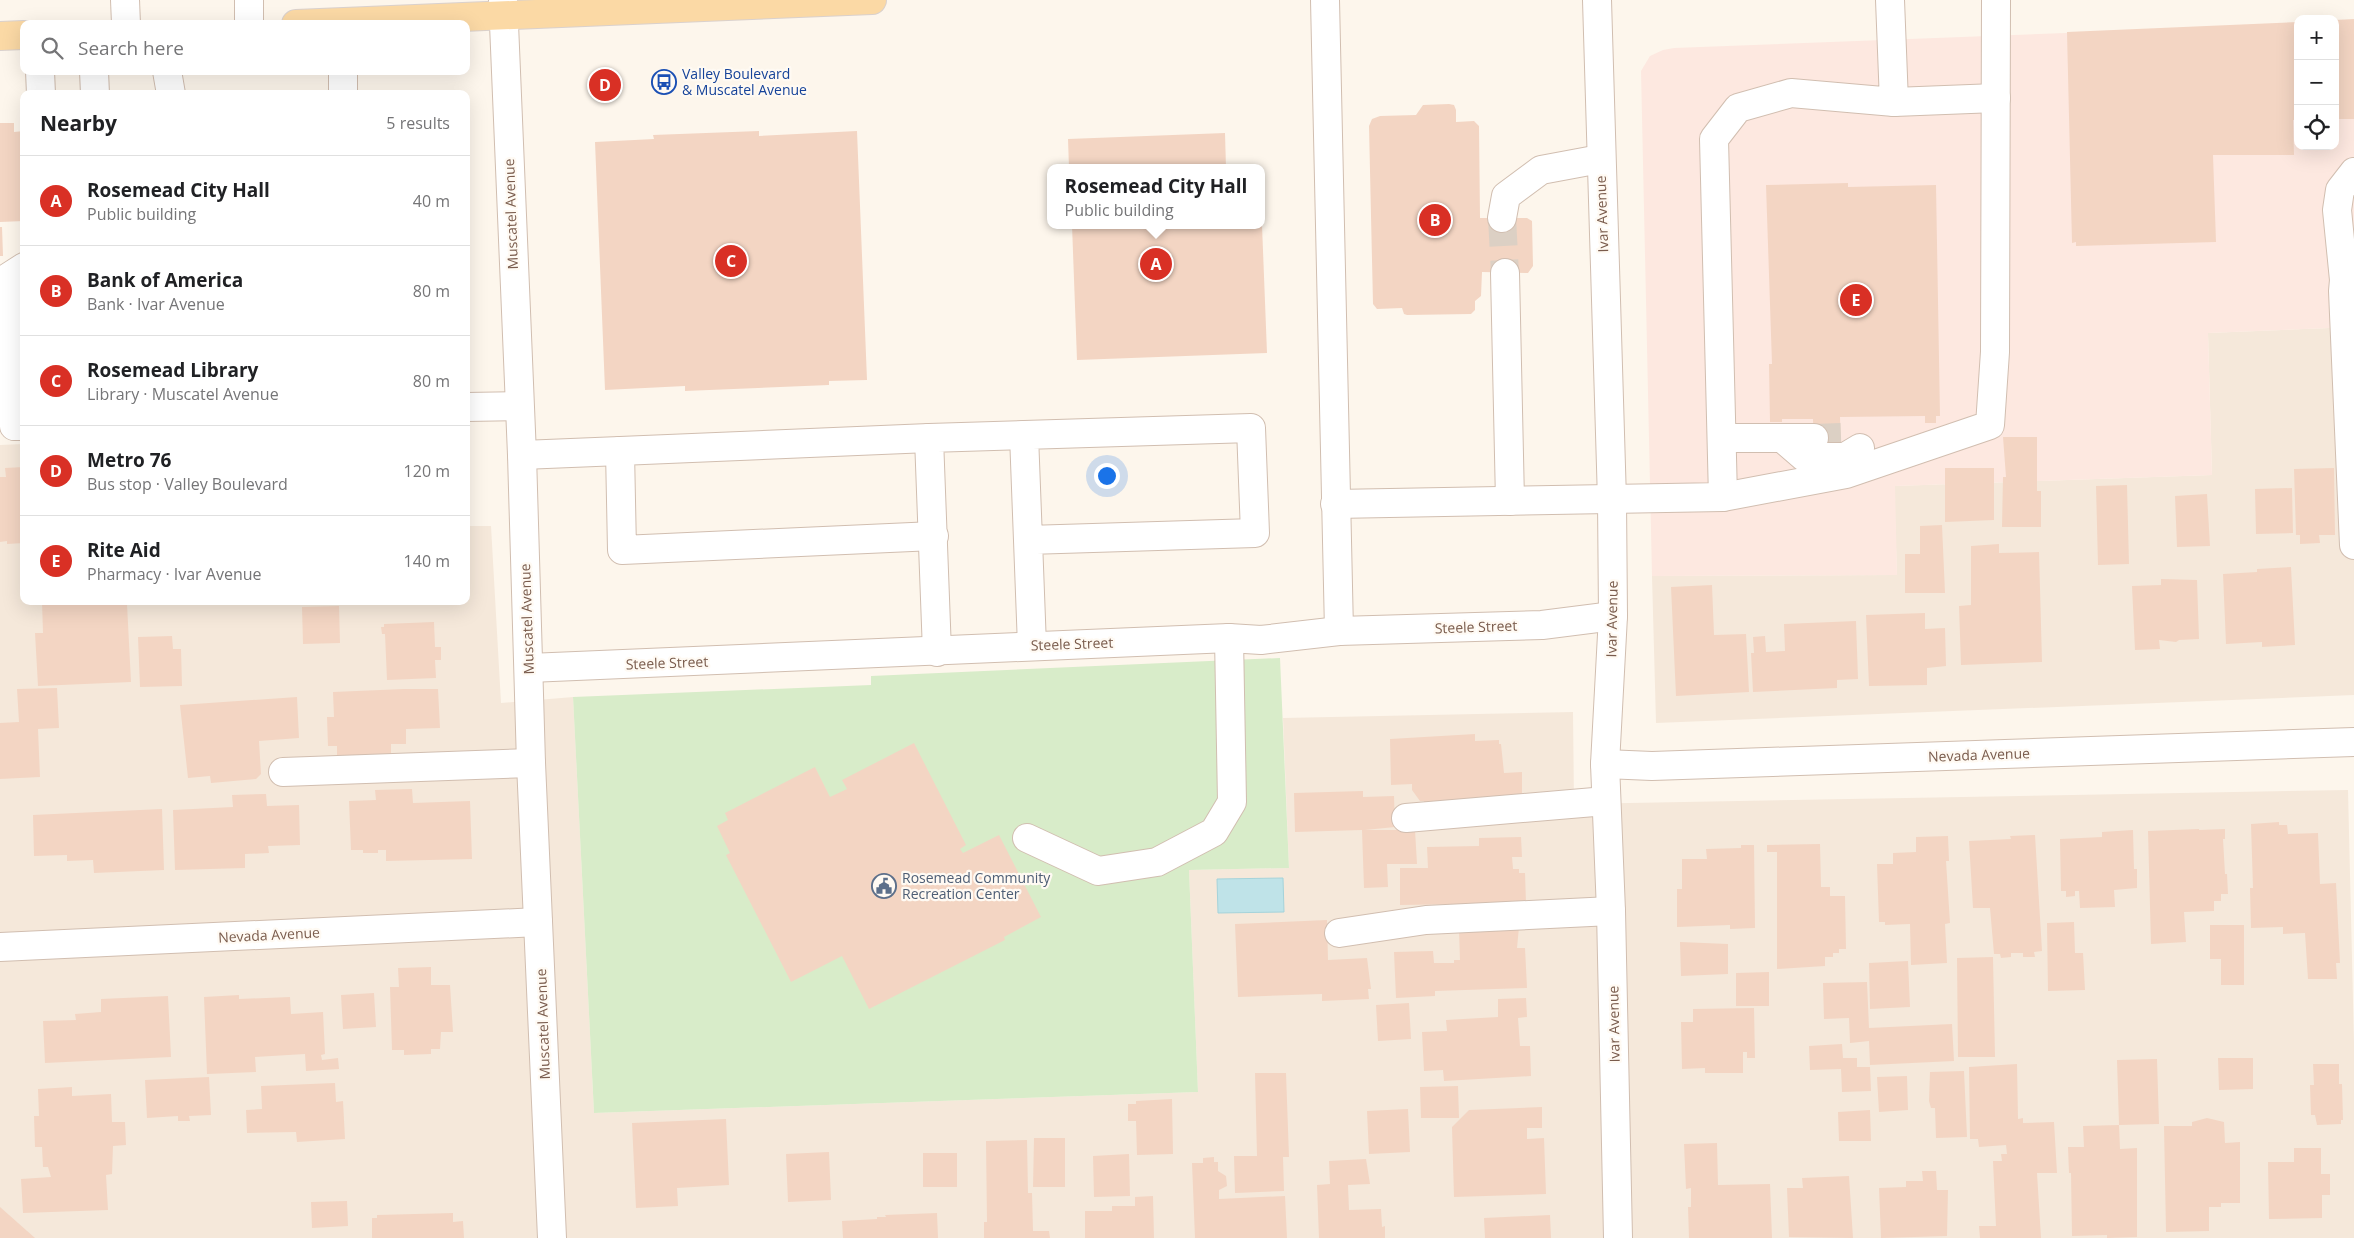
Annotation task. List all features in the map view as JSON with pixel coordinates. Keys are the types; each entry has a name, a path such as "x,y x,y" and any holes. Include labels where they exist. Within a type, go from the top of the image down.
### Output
{"main road":[{"path":"373,20 503,8 872,0"},
{"path":"0,36 20,35"}],"street":[{"path":"125,0 126,20"},
{"path":"249,0 249,20"},
{"path":"1325,0 1339,631"},
{"name":"Ivar Avenue","path":"1597,0 1600,158 1612,500 1613,616 1605,764 1611,911 1618,1238"},
{"path":"1890,0 1894,102"},
{"path":"1782,438 1804,457 1845,457 1859,450 1990,425 1995,352 1996,0"},
{"name":"Muscatel Avenue","path":"503,8 522,455 531,763 552,1238"},
{"path":"40,75 41,90"},
{"path":"94,75 95,90"},
{"path":"168,75 170,90"},
{"path":"343,75 343,90"},
{"path":"1723,497 1714,138 1738,108 1791,93 1894,102 1996,98"},
{"path":"1502,218 1506,196 1541,170 1600,158"},
{"path":"2354,172 2340,190 2337,210 2349,280 2354,545"},
{"path":"20,270 7,278 14,426 20,426"},
{"path":"1505,273 1510,501"},
{"path":"470,407 519,406"},
{"path":"522,455 929,438 1251,428 1255,534 1028,540"},
{"path":"1024,436 1032,646"},
{"path":"929,438 937,652"},
{"path":"1722,438 1814,438"},
{"path":"1335,504 1723,497 1846,474 1859,450"},
{"path":"620,451 622,550 934,536"},
{"name":"Steele Street","path":"529,668 1229,638 1261,640 1339,631 1542,625 1613,616"},
{"path":"1027,838 1098,872 1157,862 1214,832 1232,802 1229,638"},
{"name":"Nevada Avenue","path":"1605,764 1652,766 2354,742"},
{"path":"283,772 531,763"},
{"path":"1406,818 1606,801"},
{"path":"1339,932 1426,920 1611,911"},
{"name":"Nevada Avenue","path":"0,947 538,922"}],"shaded area":[{"path":"2354,22 2354,327 2208,333 2212,475 1895,486 1897,575 1652,576 1641,71 1650,56 1663,50 1674,48 2294,24 2294,150 2339,150 2339,23"},
{"path":"2354,327 2354,695 1656,723 1652,576 1897,575 1894,486 2212,475 2208,333"},
{"path":"20,444 20,605 470,605 470,526 491,526 501,703 573,697 594,1113 1198,1092 1189,870 1289,868 1283,718 1573,712 1574,804 2348,790 2354,1043 2354,1238 0,1238 0,445"}],"green space":[{"path":"1280,658 1289,868 1189,870 1198,1092 594,1113 573,697 871,685 871,676"}],"water":[{"path":"1283,878 1284,912 1218,913 1217,879"}],"building":[{"path":"2354,19 2354,119 2339,119 2339,20"},
{"path":"2294,22 2294,155 2213,155 2216,242 2076,246 2076,242 2072,243 2067,32"},
{"path":"1423,105 1454,105 1456,110 1456,122 1474,121 1479,126 1480,218 1527,218 1532,221 1533,266 1528,273 1482,272 1481,296 1475,301 1475,310 1471,314 1407,315 1404,314 1402,308 1377,309 1373,304 1369,126 1372,119 1380,116 1416,115"},
{"path":"0,123 14,123 14,132 20,131 20,221 0,222"},
{"path":"759,131 759,136 857,131 867,380 829,381 829,385 685,391 685,386 605,390 595,142 654,139 653,135"},
{"path":"1225,133 1226,164 1069,164 1068,139"},
{"path":"1848,183 1848,187 1936,185 1940,416 1936,416 1936,423 1925,423 1925,416 1840,417 1841,451 1814,452 1813,419 1782,419 1782,422 1770,422 1769,364 1772,364 1766,185"},
{"path":"0,227 2,227 3,256 0,256"},
{"path":"1072,229 1262,229 1267,353 1077,360"},
{"path":"2003,437 2037,437 2037,491 2041,491 2041,527 2002,527 2003,477 2006,477"},
{"path":"20,467 20,543 7,544 7,541 0,542 0,477 6,477 5,468"},
{"path":"1945,468 1994,468 1994,520 1945,522"},
{"path":"2334,468 2335,535 2319,535 2320,543 2300,544 2300,535 2296,535 2294,469"},
{"path":"2127,485 2129,564 2098,565 2096,486"},
{"path":"2292,488 2293,533 2256,534 2255,489"},
{"path":"2207,494 2210,546 2177,547 2175,496"},
{"path":"1942,525 1945,593 1905,593 1905,554 1920,554 1920,526"},
{"path":"1999,544 1999,553 2039,552 2042,662 1961,665 1959,606 1971,605 1971,546"},
{"path":"2291,567 2295,645 2262,647 2262,642 2226,644 2223,574"},
{"path":"2161,579 2197,580 2199,639 2179,640 2176,642 2159,640 2160,649 2135,650 2132,586 2161,585"},
{"path":"1712,585 1714,635 1746,634 1749,692 1676,696 1671,587"},
{"path":"42,605 127,605 131,682 38,686 35,633 43,633"},
{"path":"339,606 340,643 303,644 302,607"},
{"path":"1925,613 1925,629 1945,628 1946,666 1927,668 1927,685 1869,686 1866,615"},
{"path":"1856,621 1858,679 1837,680 1837,688 1753,692 1751,653 1754,653 1753,637 1765,636 1766,652 1785,651 1784,624"},
{"path":"434,622 435,647 441,647 441,660 435,660 436,678 387,680 385,634 382,634 381,627 384,627 384,624"},
{"path":"172,636 173,649 181,649 182,686 140,687 138,637"},
{"path":"57,688 59,728 38,729 40,777 0,779 0,723 19,722 17,689"},
{"path":"438,689 440,728 406,729 406,744 391,744 391,758 337,761 337,746 328,746 327,717 334,717 333,692"},
{"path":"297,697 299,738 259,741 261,774 256,779 211,783 210,776 188,778 180,705"},
{"path":"1475,734 1475,741 1499,740 1504,773 1522,772 1522,798 1424,803 1424,801 1420,801 1412,790 1412,784 1391,785 1390,739"},
{"name":"Rosemead Community Recreation Center","path":"914,743 966,845 960,849 963,853 999,835 1041,917 1004,937 1005,940 869,1009 842,956 791,982 726,855 730,853 717,826 728,820 725,813 815,767 830,797 847,789 842,780"},
{"path":"412,789 413,803 470,801 472,859 386,861 386,850 378,850 378,853 363,853 363,850 351,850 349,801 376,800 375,790"},
{"path":"1363,791 1363,797 1394,796 1395,827 1365,830 1415,830 1417,864 1387,864 1388,887 1364,888 1362,830 1295,832 1294,793"},
{"path":"266,794 267,806 299,805 300,845 268,846 269,853 245,854 245,868 175,870 173,810 233,807 232,795"},
{"path":"162,809 164,870 94,873 93,860 67,861 67,855 34,856 33,815"},
{"path":"2279,822 2279,825 2287,825 2288,834 2318,833 2320,884 2336,883 2340,963 2336,963 2337,979 2308,979 2305,933 2283,934 2283,927 2251,928 2250,888 2253,888 2251,824"},
{"path":"2225,829 2225,839 2223,839 2228,894 2221,894 2221,901 2214,901 2214,911 2184,912 2186,942 2151,944 2148,831"},
{"path":"2133,830 2134,869 2137,869 2137,888 2114,890 2115,907 2080,908 2079,891 2075,891 2075,896 2066,897 2066,891 2061,891 2060,839 2102,837 2102,832"},
{"path":"2035,835 2042,951 2034,952 2035,957 2023,957 2023,953 2011,953 2011,957 2001,958 2000,954 1994,954 1990,908 1973,908 1969,841 2011,839 2010,836"},
{"path":"1948,836 1949,861 1946,861 1950,923 1945,924 1947,963 1911,965 1910,924 1885,925 1885,922 1879,922 1877,864 1893,864 1893,853 1916,852 1916,837"},
{"path":"1521,837 1522,857 1512,857 1513,869 1519,869 1519,873 1525,873 1526,903 1400,905 1400,868 1428,868 1427,847 1479,846 1479,838"},
{"path":"1820,844 1821,887 1830,887 1830,896 1845,896 1846,949 1839,949 1839,953 1833,953 1833,957 1825,957 1825,966 1777,969 1777,852 1767,852 1767,845"},
{"path":"1741,845 1754,845 1755,928 1730,929 1730,925 1677,927 1677,889 1682,889 1682,859 1707,859 1706,849 1741,848"},
{"path":"1327,920 1328,960 1367,958 1371,989 1368,989 1369,999 1322,1001 1322,994 1238,997 1235,924"},
{"path":"2074,922 2075,953 2083,953 2085,990 2048,991 2047,923"},
{"path":"2210,925 2244,925 2244,985 2221,985 2221,959 2210,959"},
{"path":"1519,927 1517,948 1525,948 1527,988 1435,991 1435,996 1396,998 1394,952 1433,951 1434,963 1454,963 1454,960 1460,960 1459,930"},
{"path":"1680,942 1728,944 1728,974 1681,976"},
{"path":"1993,957 1995,1057 1958,1057 1957,958"},
{"path":"1908,961 1910,1007 1870,1009 1869,963"},
{"path":"431,967 431,985 450,985 453,1032 441,1032 440,1049 431,1049 431,1054 404,1055 404,1050 392,1050 390,987 399,987 398,968"},
{"path":"1769,972 1769,1006 1736,1006 1736,973"},
{"path":"1867,982 1869,1028 1952,1024 1954,1061 1870,1065 1869,1041 1850,1043 1849,1018 1824,1019 1823,983"},
{"path":"374,993 376,1027 343,1029 341,995"},
{"path":"239,995 239,999 290,997 291,1014 323,1012 325,1054 321,1055 322,1060 338,1058 339,1069 306,1071 305,1054 255,1057 256,1072 207,1074 204,997"},
{"path":"168,996 171,1057 45,1063 43,1021 76,1020 75,1014 101,1012 101,999"},
{"path":"1526,998 1527,1017 1518,1018 1520,1046 1530,1046 1531,1076 1444,1081 1443,1070 1424,1071 1422,1032 1447,1031 1446,1020 1498,1017 1498,999"},
{"path":"1409,1003 1411,1039 1378,1041 1376,1005"},
{"path":"1754,1008 1755,1058 1747,1058 1747,1052 1743,1052 1743,1073 1705,1073 1705,1068 1682,1069 1681,1022 1693,1022 1693,1009"},
{"path":"1842,1044 1843,1058 1857,1058 1857,1067 1870,1067 1871,1091 1842,1092 1841,1069 1810,1070 1809,1046"},
{"path":"2218,1058 2253,1058 2253,1089 2219,1090"},
{"path":"2157,1059 2159,1124 2119,1125 2117,1060"},
{"path":"2017,1064 2018,1119 2023,1118 2023,1123 2054,1122 2057,1173 2037,1173 2041,1238 1980,1238 1979,1226 1996,1226 1993,1161 2002,1161 2001,1154 2007,1154 2006,1145 1979,1147 1978,1139 1970,1139 1969,1067"},
{"path":"2313,1064 2339,1064 2339,1084 2342,1084 2343,1120 2341,1120 2341,1124 2317,1125 2315,1115 2311,1115 2310,1085 2314,1085"},
{"path":"1964,1071 1967,1137 1936,1138 1935,1108 1931,1108 1929,1101 1930,1072"},
{"path":"1255,1073 1286,1073 1289,1157 1283,1157 1284,1191 1235,1193 1234,1156 1257,1156"},
{"path":"1907,1076 1908,1110 1879,1112 1877,1077"},
{"path":"209,1077 211,1115 189,1116 190,1121 178,1121 178,1116 147,1118 145,1080"},
{"path":"335,1083 336,1102 343,1101 345,1139 297,1142 296,1132 247,1133 246,1110 262,1109 261,1086"},
{"path":"1458,1086 1459,1118 1421,1118 1420,1087"},
{"path":"72,1087 72,1096 111,1094 112,1122 125,1122 126,1145 113,1146 112,1174 106,1175 108,1210 23,1213 21,1179 51,1177 48,1167 43,1167 42,1147 35,1147 34,1116 39,1116 38,1089"},
{"path":"1172,1099 1173,1154 1137,1155 1136,1121 1128,1121 1128,1104 1136,1104 1136,1101"},
{"path":"1542,1107 1542,1128 1527,1128 1527,1139 1544,1138 1546,1194 1454,1197 1452,1127 1469,1110"},
{"path":"1408,1109 1410,1152 1369,1154 1367,1111"},
{"path":"1870,1110 1871,1141 1839,1141 1838,1112"},
{"path":"2207,1118 2224,1122 2225,1143 2240,1142 2240,1203 2221,1203 2221,1207 2209,1207 2209,1231 2166,1232 2164,1126 2192,1126 2192,1122"},
{"path":"726,1119 729,1185 677,1188 678,1206 636,1208 632,1123"},
{"path":"2119,1125 2120,1149 2137,1148 2137,1237 2107,1238 2107,1235 2072,1236 2071,1173 2069,1173 2068,1147 2084,1147 2083,1126"},
{"path":"1034,1138 1065,1138 1065,1187 1033,1187"},
{"path":"1027,1140 1028,1193 1032,1193 1033,1231 1049,1231 1050,1238 984,1238 984,1222 987,1222 986,1141"},
{"path":"1717,1143 1718,1185 1770,1184 1772,1238 1689,1238 1688,1207 1691,1207 1691,1188 1686,1189 1684,1144"},
{"path":"2294,1148 2321,1148 2321,1174 2330,1174 2330,1195 2322,1195 2322,1218 2269,1219 2268,1162 2294,1162"},
{"path":"829,1152 831,1200 788,1202 786,1154"},
{"path":"923,1153 957,1153 957,1187 923,1187"},
{"path":"1129,1154 1130,1196 1094,1197 1093,1156"},
{"path":"1214,1157 1214,1162 1218,1162 1218,1171 1226,1176 1227,1186 1219,1190 1219,1199 1285,1196 1287,1238 1195,1238 1192,1163 1203,1163 1203,1158"},
{"path":"1366,1159 1370,1184 1348,1185 1349,1210 1381,1209 1382,1227 1385,1226 1385,1238 1319,1238 1317,1185 1330,1184 1329,1161"},
{"path":"1922,1171 1936,1171 1937,1190 1948,1190 1947,1236 1881,1238 1879,1188 1906,1187 1906,1181 1923,1181"},
{"path":"1849,1176 1853,1238 1789,1237 1787,1188 1803,1188 1802,1178"},
{"path":"1153,1196 1154,1238 1085,1238 1085,1211 1112,1211 1112,1206 1135,1206 1135,1197"},
{"path":"347,1201 348,1226 312,1228 311,1202"},
{"path":"0,1207 35,1238 0,1238"},
{"path":"453,1213 453,1222 463,1221 464,1238 372,1238 372,1218 377,1218 377,1215"},
{"path":"937,1213 938,1238 843,1238 842,1221 877,1219 877,1217 886,1217 885,1215"},
{"path":"1550,1215 1551,1238 1485,1238 1484,1218"}],"tunnel":[{"path":"1502,218 1505,273"},
{"path":"1814,438 1841,437"}],"place":[{"name":"Valley Boulevard & Muscatel Avenue","path":"664,82"},
{"name":"Metro 76","path":"605,85"},
{"name":"Bank of America","path":"1435,220"},
{"name":"Rosemead Library","path":"731,261"},
{"name":"Rosemead City Hall","path":"1156,264"},
{"name":"Rite Aid","path":"1856,300"},
{"name":"Rosemead Community Recreation Center","path":"884,886"}]}
